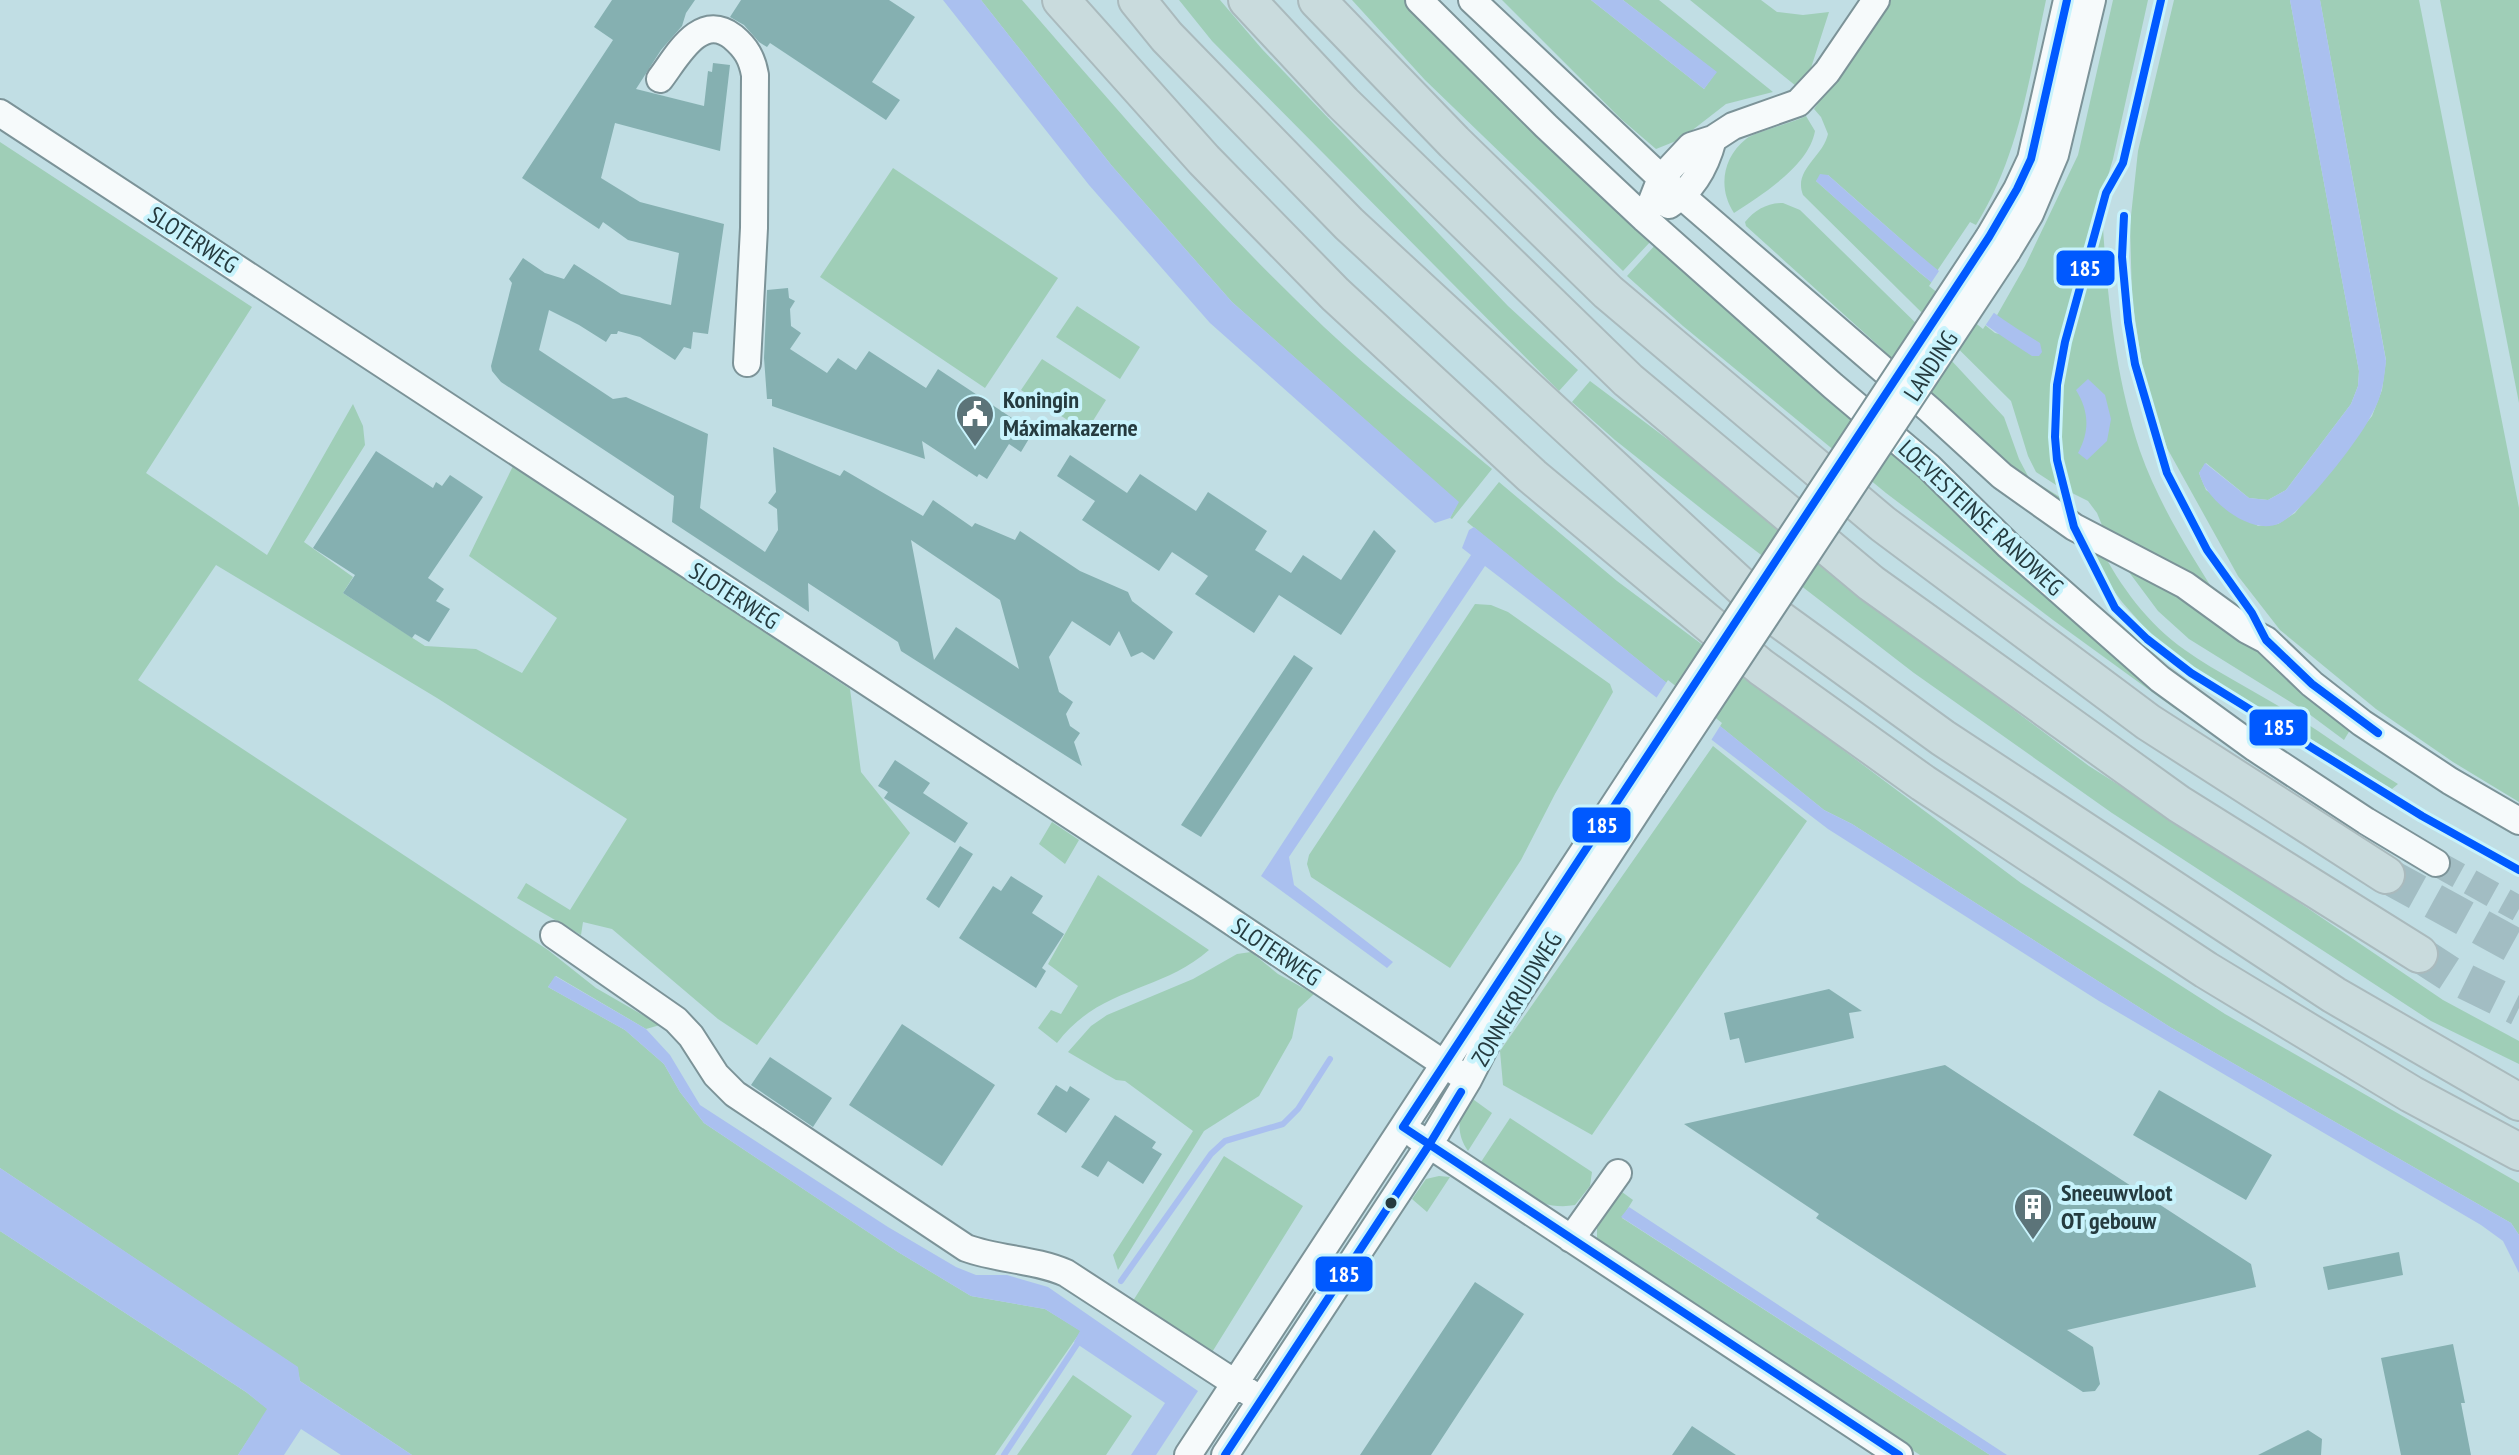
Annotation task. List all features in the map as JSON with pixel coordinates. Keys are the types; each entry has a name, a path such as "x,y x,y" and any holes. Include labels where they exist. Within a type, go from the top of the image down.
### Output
{"highway":[{"path":"1061,0 1204,160 1335,294 1583,520 1761,667 1923,783 2206,970 2411,1094 2519,1152"},
{"path":"1137,0 1167,37 1349,224 1768,611 1943,738 2334,995 2519,1102"},
{"path":"1247,0 1343,103 1628,380 1871,583 2179,804 2419,954"},
{"path":"1317,0 1454,142 1608,292 1883,524 2148,722 2386,875"}],"street":[{"name":"LOEVESTEINSE RANDWEG","path":"1419,0 1535,116 1645,219 1929,467 2009,546 2160,679 2255,748 2436,863"},
{"name":"LOEVESTEINSE RANDWEG","path":"1472,0 1661,178 2002,476 2074,527 2185,585 2247,630 2266,640 2312,684 2362,723 2450,781 2519,821"},
{"path":"1645,219 1661,178 1691,146 1713,139 1733,126 1798,103 1827,72 1876,0"},
{"name":"LANDING","path":"1998,245 2031,159 2067,0"},
{"name":"LANDING","path":"1646,778 1998,245 2030,214 2055,155 2092,0"},
{"path":"660,79 689,40 707,30 717,29 727,33 746,49 753,61 754,228 747,363"},
{"name":"SLOTERWEG","path":"0,113 1204,903 1468,1080"},
{"path":"1645,219 1683,196 1708,161 1713,139"},
{"name":"ZONNEKRUIDWEG","path":"1188,1455 1445,1064 1646,778"},
{"name":"ZONNEKRUIDWEG","path":"1225,1455 1429,1145 1491,1035 1646,778"},
{"path":"554,935 676,1020 691,1036 716,1075 735,1094 966,1248 989,1256 1047,1265 1066,1273 1261,1400"},
{"path":"1403,1127 1899,1455"},
{"path":"1571,1239 1618,1173"}],"green space":[{"path":"981,0 1022,0 1169,167 1284,288 1365,364 1492,469 1452,519 1458,502 1232,302 1112,166"},
{"path":"1179,0 1220,0 1262,49 1508,306 1578,370 1559,391 1212,41"},
{"path":"1352,0 1405,0 1651,241 1623,271 1425,80"},
{"path":"1502,0 1591,0 1704,89 1716,72 1623,0 1659,0 1773,92 1726,104 1681,139 1656,149 1621,119"},
{"path":"1690,0 1761,0 1777,12 1803,15 1829,12 1810,71 1796,86"},
{"path":"1888,0 2046,0 2021,116 2003,172 1976,225 1970,222 1937,271 1828,175 1816,181 1920,273 1995,333 2039,343 1996,317 2025,266 2078,155 2113,0 2148,0 2113,159 2071,300 2052,387 2050,436 2056,485 2036,472 2011,401 1803,195 1802,178 1828,134 1814,109"},
{"path":"2174,0 2290,0 2359,371 2358,386 2351,404 2286,490 2268,500 2249,498 2206,463 2199,473 2206,490 2258,526 2278,524 2295,513 2372,416 2382,390 2386,360 2320,0 2419,0 2519,508 2519,802 2453,762 2376,709 2280,630 2238,576 2167,448 2144,377 2132,299 2130,225 2138,151"},
{"path":"2440,0 2519,0 2519,403"},
{"path":"1806,116 1815,131 1804,156 1782,178 1734,213 1724,184 1727,164 1732,155 1751,136"},
{"path":"0,142 252,307 146,473 267,555 353,404 363,426 365,445 304,542 353,577 343,593 425,646 476,649 522,673 557,618 469,556 513,466 850,689 861,772 910,833 757,1045 718,1019 612,929 583,922 581,935 517,898 526,883 570,910 627,819 437,698 216,565 138,680 548,950 596,988 660,1025 646,1029 556,976 548,987 625,1030 664,1064 680,1092 704,1123 898,1252 971,1296 1045,1309 1081,1331 995,1455 412,1455 300,1381 297,1367 0,1168"},
{"path":"893,168 1058,278 985,388 820,277"},
{"path":"1783,203 1800,210 1923,330 2004,417 2029,478 2060,497 2063,509 1976,444 1880,347 1746,226 1745,222 1757,211"},
{"path":"2103,228 2114,341 2140,451 2166,510 2220,601 2108,540 2097,513 2088,501 2068,491 2061,422 2062,389 2073,326"},
{"path":"1657,243 1780,356 2088,623 2317,801 2174,708 2053,620 1886,493 1683,326 1627,276"},
{"path":"1077,306 1140,347 1120,379 1056,337"},
{"path":"1042,359 1106,400 1086,432 1021,390"},
{"path":"1590,381 1730,486 1916,637 2089,766 2241,863 2443,1000 2519,1041 2519,1064 2431,1021 2112,813 1914,673 1708,514 1572,402"},
{"path":"1499,482 1617,581 2021,883 2225,1014 2519,1183 2519,1235 2511,1223 2170,1027 1852,824 1824,810 1467,522"},
{"path":"2088,545 2100,547 2136,603 2172,640 2398,784 2392,789 2178,658 2122,602 2103,576"},
{"path":"2117,556 2164,579 2265,655 2315,703 2350,730 2344,740 2305,711 2189,639 2158,611"},
{"path":"1475,604 1491,605 1508,612 1610,684 1613,692 1521,860 1450,968 1311,877 1307,864 1309,855"},
{"path":"1713,746 1807,821 1592,1135 1503,1085 1500,1051"},
{"path":"1052,822 1079,840 1065,864 1039,844"},
{"path":"1098,875 1209,950 1171,975 1092,1010 1057,1043 1038,1028 1051,1010 1061,1014 1078,986 1048,964"},
{"path":"1251,952 1278,974 1314,994 1298,1009 1292,1038 1259,1096 1204,1131 1118,1270 1113,1255 1193,1131 1125,1081 1116,1080 1068,1052 1091,1026 1107,1015 1193,979 1237,954"},
{"path":"1470,1097 1492,1113 1468,1151 1461,1137 1460,1124"},
{"path":"1510,1118 1592,1172 1590,1186 1575,1205 1548,1205 1536,1201 1479,1165"},
{"path":"1224,1156 1303,1206 1201,1370 1121,1320"},
{"path":"1450,1177 1427,1212 1412,1199 1426,1179"},
{"path":"1622,1192 1633,1200 1622,1218 1990,1455 1920,1455 1597,1241 1597,1228"},
{"path":"0,1231 268,1409 238,1455 0,1455"},
{"path":"1073,1375 1132,1416 1106,1455 1017,1455"}],"water":[{"path":"943,0 981,0 1112,166 1232,302 1459,502 1450,518 1435,523 1210,323 1089,185"},
{"path":"1591,0 1623,0 1717,72 1704,89"},
{"path":"2290,0 2320,0 2386,361 2375,408 2344,456 2290,516 2280,523 2260,526 2239,518 2213,498 2199,473 2205,463 2249,498 2268,500 2286,490 2351,404 2358,386 2359,371"},
{"path":"1820,174 1828,175 1957,285 2040,343 2042,352 2039,356 2032,356 2003,337 1920,273 1816,181"},
{"path":"2088,379 2105,395 2111,419 2107,441 2087,460 2078,453 2085,437 2086,421 2076,390"},
{"path":"1474,527 1824,810 1852,824 2170,1027 2511,1223 2519,1235 2519,1273 2503,1241 2481,1225 2099,1001 1828,829 1485,566 1289,857 1294,885 1393,962 1387,968 1261,876 1471,555 1462,548 1469,530"},
{"path":"555,976 646,1029 670,1055 700,1105 888,1227 956,1267 976,1275 1007,1275 1048,1287 1198,1391 1156,1455 1131,1455 1165,1403 1074,1342 1080,1331 1045,1309 971,1296 898,1252 704,1123 680,1092 664,1064 625,1030 548,987"},
{"path":"0,1168 298,1367 300,1381 412,1455 341,1455 301,1429 284,1455 238,1455 267,1409 246,1392 0,1231"},
{"path":"1629,1207 2007,1455 1990,1455 1621,1217"}],"pier":[{"path":"1941,268 1995,311 1983,329 1929,286"},
{"path":"1668,680 1722,723 1710,742 1655,700"}],"building":[{"path":"612,0 695,0 682,26 661,50 636,89 704,106 708,71 712,72 713,63 730,65 720,151 615,123 601,178 640,202 724,224 708,334 693,332 691,349 684,347 675,360 640,337 618,331 611,334 606,342 549,310 539,350 613,399 626,397 708,434 700,508 765,552 778,530 777,509 768,503 776,492 773,447 840,476 844,470 923,516 933,500 972,527 975,523 1015,540 1020,531 1080,571 1128,592 1132,601 1173,632 1154,660 1142,652 1131,657 1119,631 1110,646 1072,621 1049,657 1059,692 1073,702 1066,714 1070,726 1080,733 1074,742 1082,766 901,651 898,642 808,583 809,612 672,522 674,496 501,382 492,371 512,283 509,279 523,258 545,273 564,279 574,264 621,294 671,305 679,253 628,240 603,222 599,229 522,178 613,40 594,27","holes":["911,540 1000,600 1019,669 956,627 934,660"]},
{"path":"741,0 889,0 915,17 872,82 900,100 886,120 770,43 767,47 759,42 744,25 730,17"},
{"path":"788,288 789,298 795,301 790,309 791,326 801,333 790,349 827,373 838,358 856,370 869,351 926,388 938,369 1033,432 1021,452 1009,444 987,479 979,474 977,477 922,441 925,459 772,406 772,399 767,399 764,358 767,290"},
{"path":"376,451 433,488 436,482 442,486 450,475 483,497 428,578 444,589 436,601 450,609 429,642 415,634 412,638 343,593 355,575 313,548"},
{"path":"1070,455 1127,493 1140,474 1196,511 1208,492 1267,531 1255,550 1291,573 1303,555 1341,580 1374,530 1396,551 1341,635 1279,595 1254,633 1195,594 1208,576 1172,552 1159,571 1082,520 1095,501 1057,476"},
{"path":"1294,655 1313,668 1201,837 1181,825"},
{"path":"895,760 930,783 923,793 968,823 955,843 884,798 888,792 878,786"},
{"path":"960,846 973,854 939,908 926,899"},
{"path":"1011,876 1043,896 1032,913 1064,934 1042,968 1046,971 1036,988 959,938 993,886 1001,891"},
{"path":"1829,989 1862,1011 1849,1013 1854,1038 1745,1063 1739,1038 1730,1040 1724,1013"},
{"path":"902,1024 995,1085 942,1166 849,1105"},
{"path":"770,1057 832,1098 813,1127 751,1085"},
{"name":"Sneeuwvloot OT gebouw","path":"1945,1065 2251,1264 2256,1287 2067,1330 2093,1347 2100,1384 2095,1391 2083,1392 1816,1218 1819,1214 1684,1124"},
{"path":"1056,1085 1067,1092 1070,1086 1090,1099 1066,1133 1037,1114"},
{"path":"2159,1090 2272,1155 2246,1200 2133,1135"},
{"path":"1115,1115 1156,1142 1152,1148 1162,1154 1143,1184 1108,1161 1098,1177 1081,1167"},
{"path":"2399,1252 2403,1275 2328,1290 2323,1267"},
{"path":"1475,1282 1524,1314 1431,1455 1360,1455"},
{"path":"2453,1344 2465,1403 2461,1403 2471,1455 2401,1455 2381,1358"},
{"path":"1692,1426 1736,1455 1672,1455"},
{"path":"2308,1430 2322,1439 2321,1455 2258,1455"}],"waterway":[{"path":"1121,1281 1211,1154 1225,1141 1283,1124 1298,1109 1330,1059"},
{"path":"1004,1455 1081,1338"}],"tunnel":[{"path":"2436,863 2519,909"},
{"path":"2386,875 2519,948"},
{"path":"2419,954 2450,974 2519,1008"}],"transit line":[{"name":"185","path":"1899,1455 1403,1127 1989,237 2031,159 2067,0"},
{"name":"185","path":"2161,0 2123,163 2106,193 2065,342 2057,385 2057,460 2074,527 2115,608 2147,639 2191,673 2422,816 2519,870"},
{"name":"185","path":"2124,216 2122,257 2135,364 2167,473 2207,550 2252,613 2266,640 2312,684 2378,733"},
{"name":"185","path":"1225,1455 1461,1092"}],"place":[{"name":"Koningin Máximakazerne","path":"975,448"},
{"name":"Sneeuwvloot OT gebouw","path":"2033,1241"}]}
